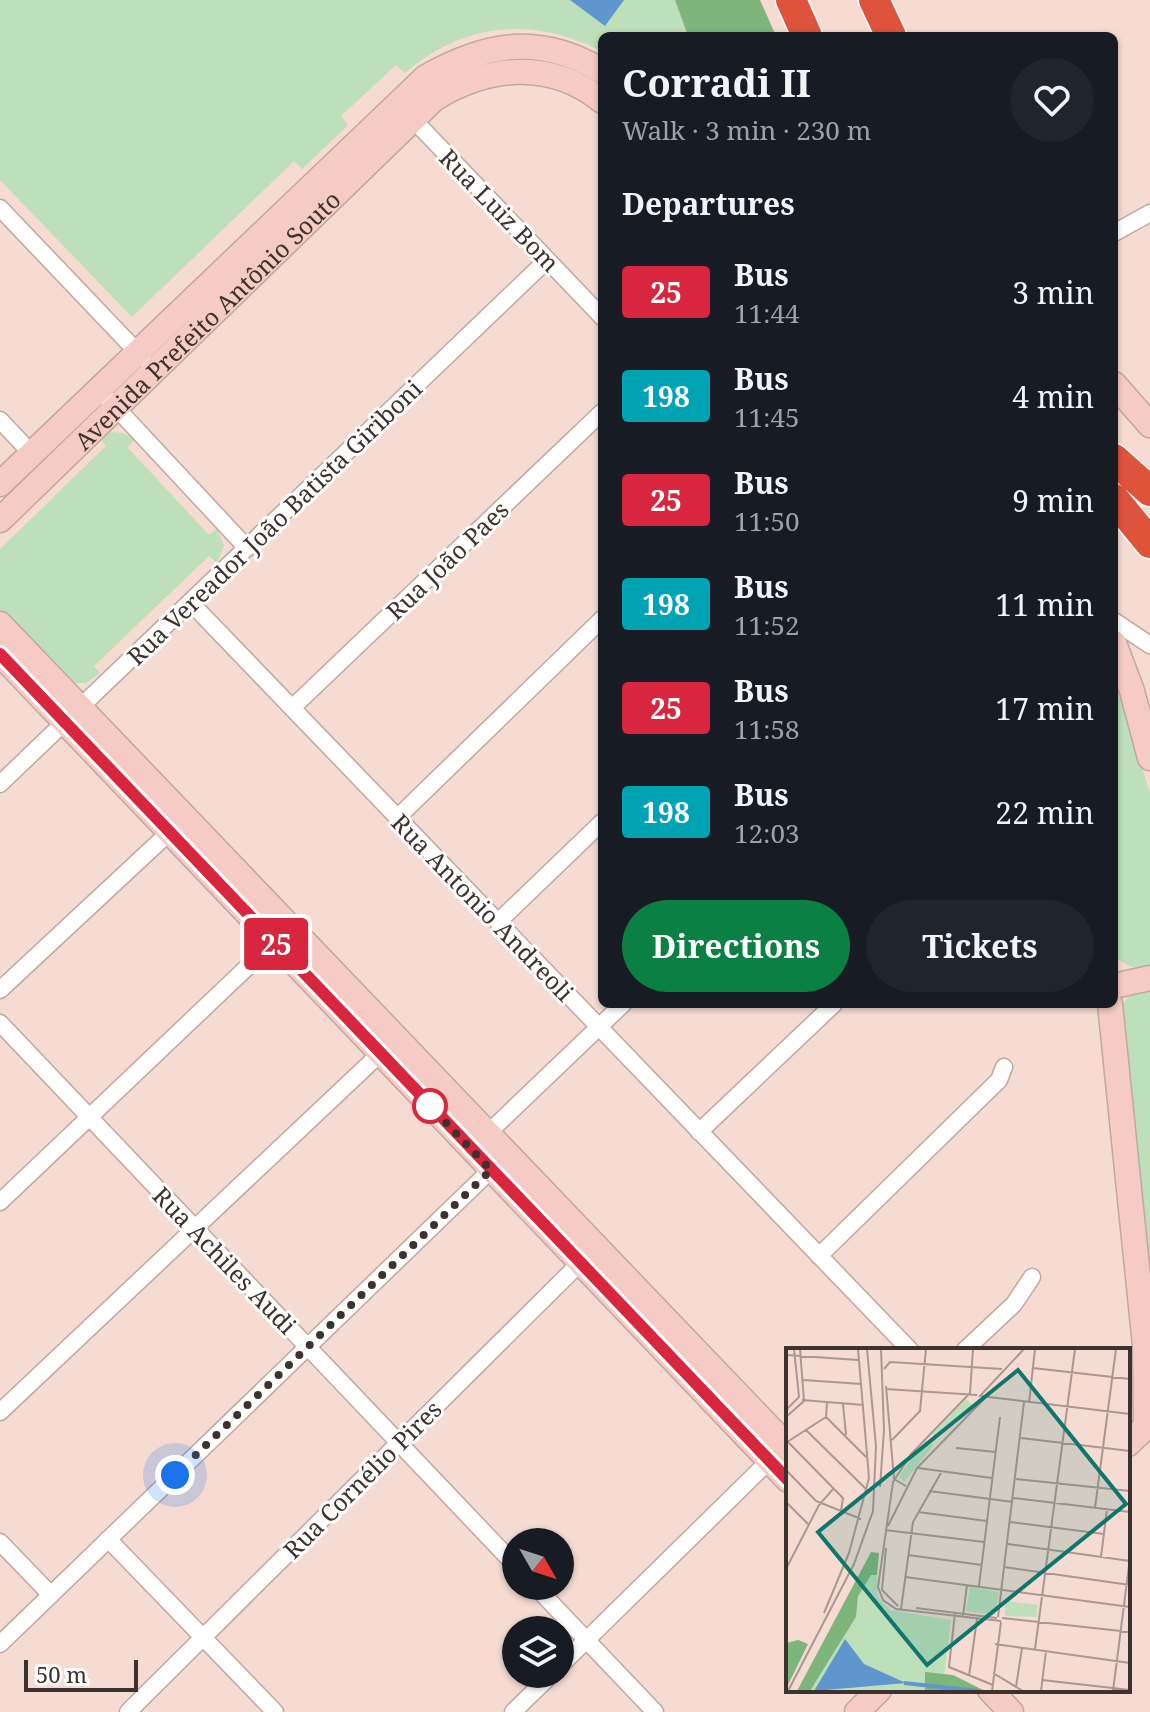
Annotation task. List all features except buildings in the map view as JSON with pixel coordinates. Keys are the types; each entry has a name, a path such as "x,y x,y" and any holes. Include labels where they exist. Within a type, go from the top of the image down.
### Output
{"highway":[{"path":"791,0 805,32"},
{"path":"813,0 827,32"},
{"path":"874,0 889,32"},
{"path":"1118,463 1150,491"},
{"path":"1118,495 1150,523"},
{"path":"1118,504 1150,543"}],"street":[{"path":"405,112 426,77 460,58 493,48 551,49 598,69"},
{"path":"405,112 496,72 546,73 579,85 598,98"},
{"name":"Rua Luiz Bom","path":"405,112 598,313"},
{"name":"Avenida Prefeito Antônio Souto","path":"0,484 137,353 405,112"},
{"name":"Avenida Prefeito Antônio Souto","path":"0,520 155,371 405,112"},
{"path":"0,208 155,371"},
{"path":"1118,231 1150,213"},
{"name":"Rua Vereador João Batista Giriboni","path":"0,784 547,260"},
{"path":"99,389 247,548"},
{"path":"1118,389 1150,425"},
{"name":"Rua João Paes","path":"292,708 598,416"},
{"path":"0,420 32,454"},
{"name":"Rua Antonio Andreoli","path":"190,602 908,1348"},
{"path":"397,818 598,623"},
{"path":"0,624 72,716"},
{"path":"1118,624 1150,645"},
{"path":"0,654 72,716 588,1255 781,1451 786,1472"},
{"path":"1118,654 1132,691 1150,758"},
{"path":"0,990 178,825"},
{"path":"498,922 598,826"},
{"path":"0,1202 282,934"},
{"path":"1118,985 1150,978"},
{"path":"487,1134 619,1008"},
{"path":"699,1132 830,1008"},
{"path":"1110,1008 1147,1351 1149,1422 1130,1442"},
{"name":"Rua Achiles Audi","path":"0,1023 502,1551"},
{"path":"388,1046 487,1134 499,1162"},
{"path":"0,1412 388,1046"},
{"path":"819,1256 999,1080 1004,1067"},
{"path":"0,1644 499,1162"},
{"name":"Rua Cornélio Pires","path":"128,1712 588,1255"},
{"path":"967,1348 1014,1304 1032,1277"},
{"path":"574,1652 781,1451"},
{"path":"108,1539 275,1712"},
{"path":"0,1542 51,1595"},
{"path":"548,1600 655,1712"},
{"path":"513,1712 538,1688"},
{"path":"857,1712 877,1692"},
{"path":"992,1692 1011,1712"}],"green space":[{"path":"0,0 675,0 687,32 598,32 598,49 550,32 500,30 475,34 451,43 405,73 396,65 341,116 348,125 302,169 294,161 132,317 0,180"},
{"path":"675,0 760,0 774,32 687,32"},
{"path":"111,432 123,433 135,440 127,447 209,535 217,529 224,546 217,563 209,556 94,666 100,673 86,683 76,683 61,675 0,610 0,549 106,446 99,438"},
{"path":"1118,693 1150,793 1150,967 1140,968 1118,959"},
{"path":"1139,986 1150,986 1150,1319 1120,1006"}],"water":[{"path":"570,0 624,0 605,26"}],"bus line":[{"name":"25","path":"0,654 786,1478"}],"route":[{"path":"175,1475 491,1170 430,1106"}]}
